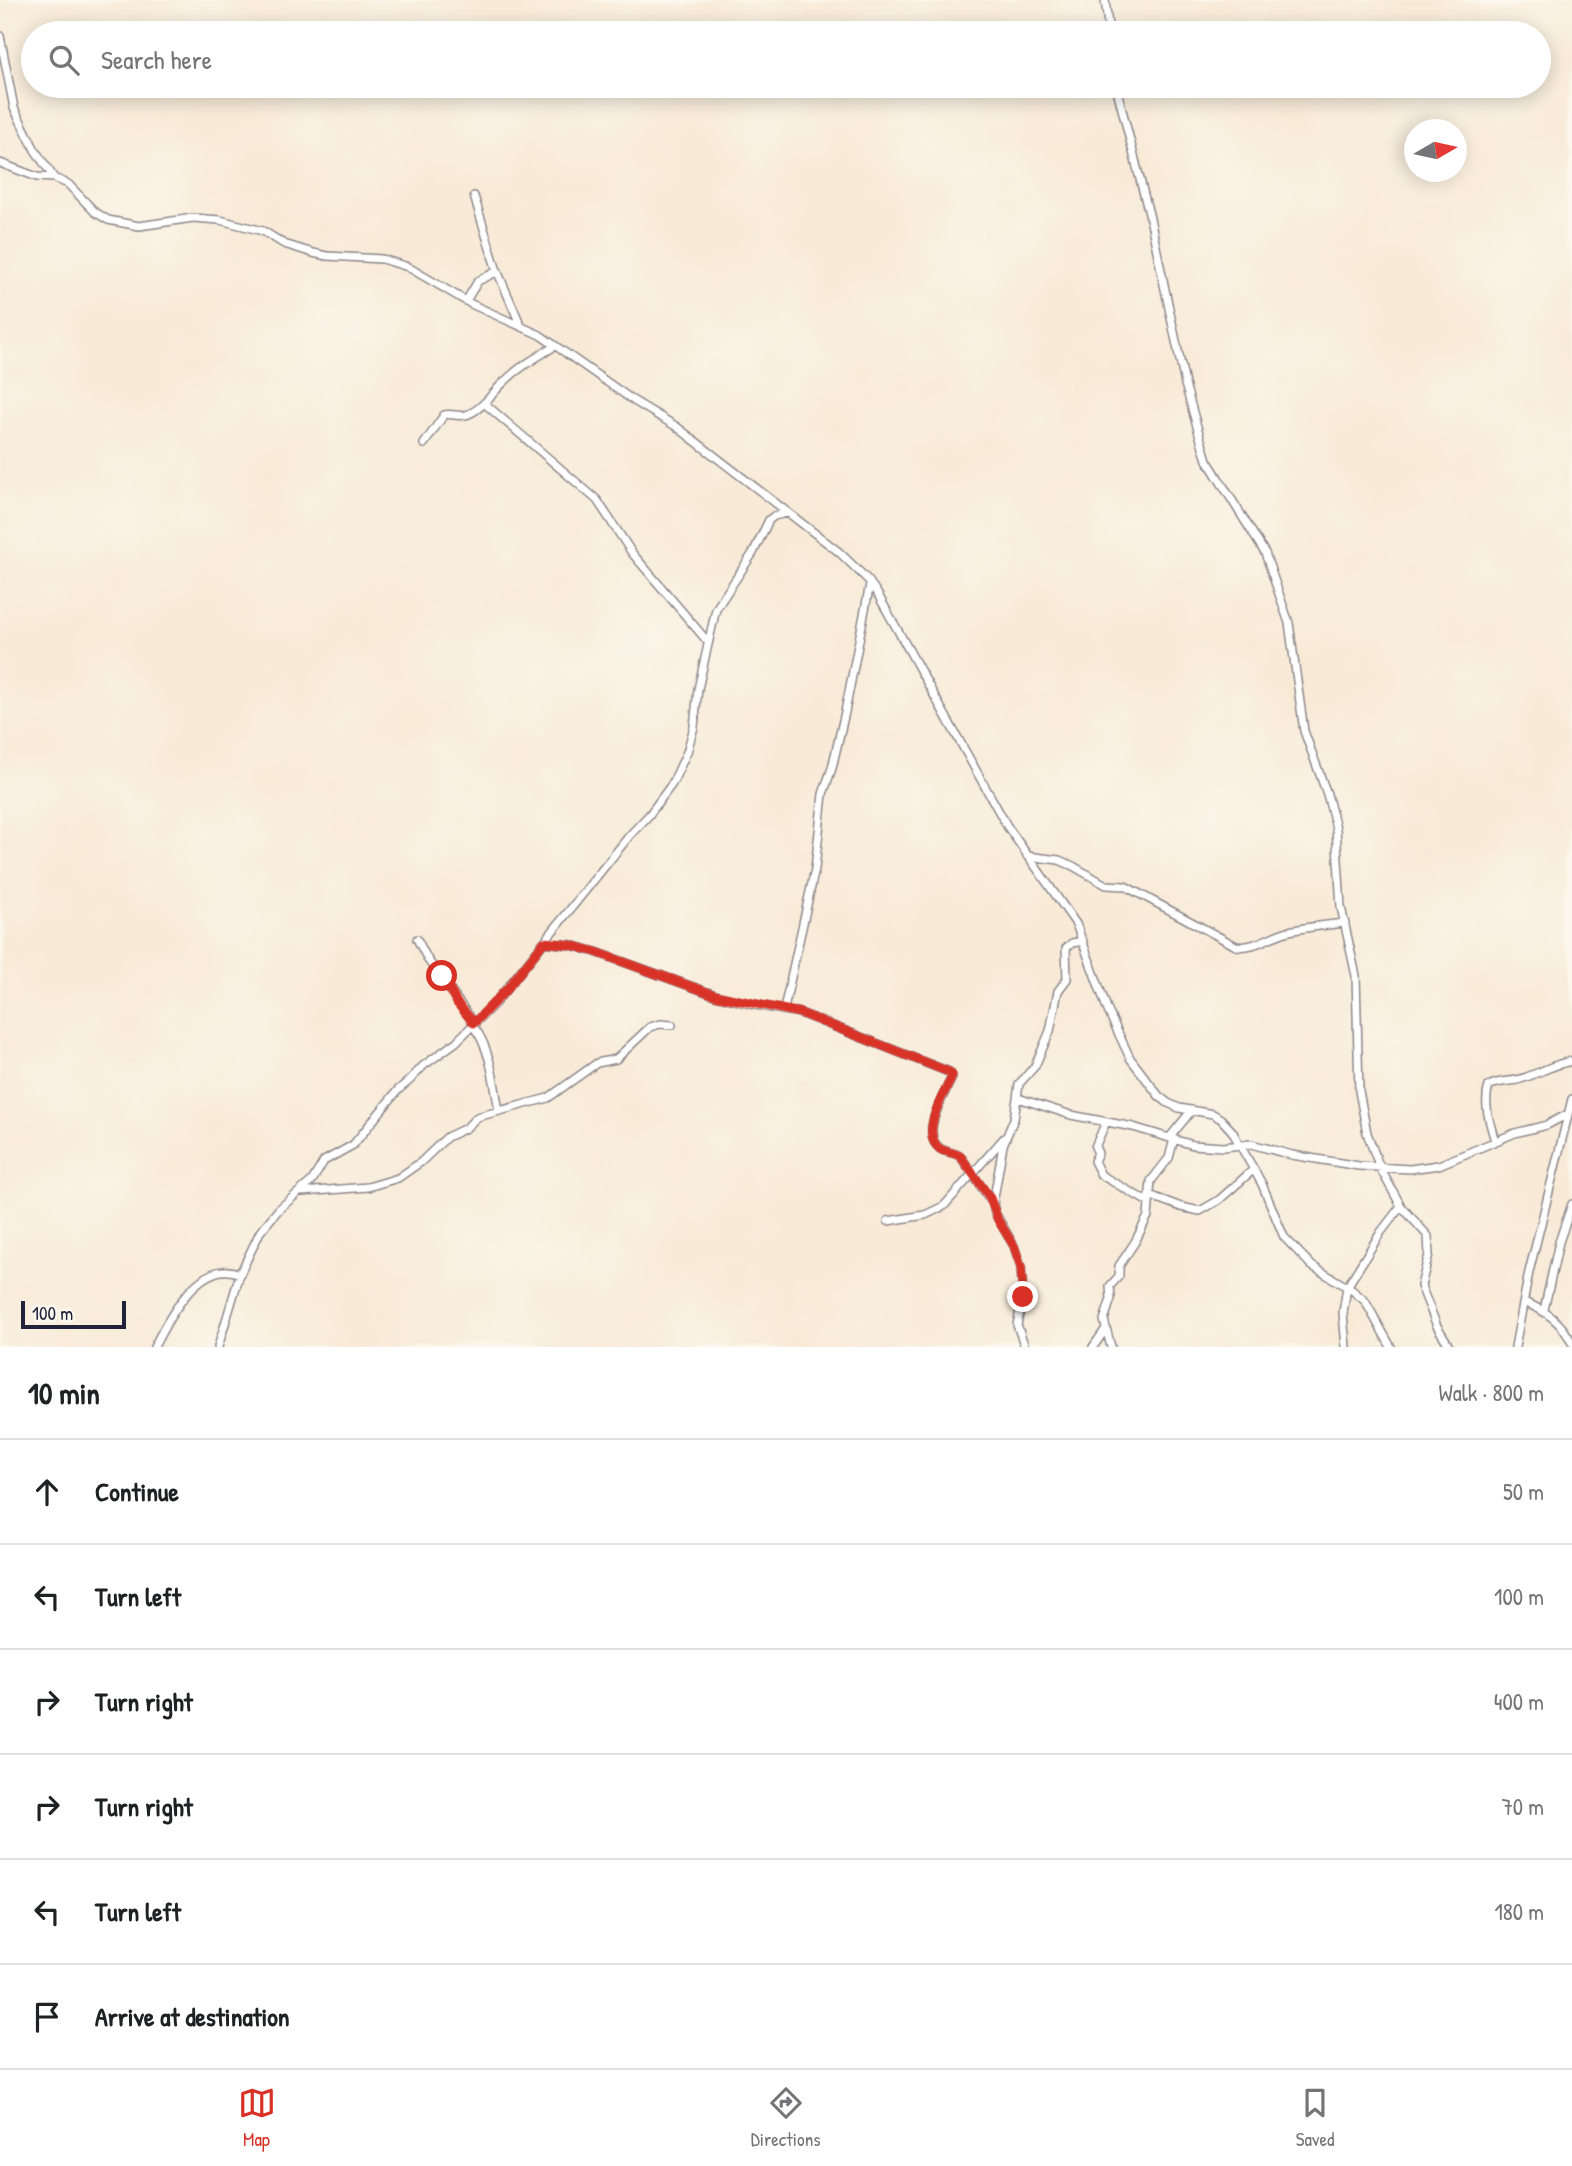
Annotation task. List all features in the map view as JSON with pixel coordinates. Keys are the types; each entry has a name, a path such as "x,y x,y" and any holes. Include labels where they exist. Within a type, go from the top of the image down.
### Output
{"street":[{"path":"1105,0 1108,21"},
{"path":"0,36 14,108 35,150 54,178"},
{"path":"1119,98 1150,218 1185,384 1203,449 1207,460 1265,553 1289,623 1304,731 1327,794 1336,828 1340,897 1357,987 1359,1091 1367,1133 1380,1168 1401,1206 1428,1236 1429,1254 1421,1286 1437,1326 1450,1347"},
{"path":"0,163 37,177 54,178 68,184 95,212 108,220 139,226 201,218 230,222 263,231 284,244 313,253 396,262 419,272 466,301 540,335 677,427 839,552 870,584 907,644 928,687 1007,826 1076,923 1112,1021 1130,1058 1159,1096 1179,1108 1213,1114 1221,1119 1254,1169 1284,1237 1312,1265 1358,1294 1372,1310 1391,1347"},
{"path":"474,196 498,271 521,326"},
{"path":"466,301 478,281 498,271"},
{"path":"424,444 443,415 464,415 484,404 518,369 555,346"},
{"path":"484,404 597,500 632,553 708,642"},
{"path":"218,1347 240,1274 264,1227 279,1209 302,1192 316,1176 324,1161 353,1145 398,1090 423,1066 452,1046 506,990 649,815 679,771 694,727 698,689 716,609 753,553 769,520 788,513"},
{"path":"784,1009 816,869 823,794 845,712 870,584"},
{"path":"1027,856 1059,860 1106,885 1125,886 1236,946 1250,946 1271,935 1293,930 1345,923"},
{"path":"417,939 428,960 482,1039 499,1111"},
{"path":"1025,1347 1017,1325 1023,1297 1021,1267 1014,1246 995,1213 993,1204 1003,1145 1014,1119 1019,1084 1032,1070 1050,1031 1058,991 1067,979 1066,948 1072,943 1083,941"},
{"path":"544,942 589,949 715,995 784,1009 951,1073 951,1079 934,1114 933,1137 938,1147 961,1157 993,1204"},
{"path":"302,1192 368,1186 398,1178 421,1162 451,1134 466,1128 477,1117 531,1105 548,1098 597,1062 616,1059 650,1027 672,1025"},
{"path":"1495,1141 1488,1112 1489,1086 1572,1061"},
{"path":"1018,1098 1071,1115 1204,1146 1251,1144 1308,1158 1410,1170 1440,1165 1495,1141 1569,1119"},
{"path":"1515,1347 1572,1099"},
{"path":"1111,1347 1105,1330 1104,1315 1111,1299 1110,1286 1119,1276 1119,1266 1145,1223 1149,1212 1151,1181 1168,1158 1172,1138 1192,1110"},
{"path":"1106,1122 1095,1146 1098,1153 1094,1161 1097,1170 1101,1175 1149,1198 1200,1211 1219,1200 1254,1169"},
{"path":"888,1221 925,1215 949,1203 1008,1133"},
{"path":"1544,1310 1559,1242 1572,1205"},
{"path":"1346,1347 1343,1313 1347,1287 1381,1232 1401,1206"},
{"path":"154,1347 170,1317 199,1282 223,1270 240,1274"},
{"path":"1524,1302 1544,1310 1564,1329 1572,1343"},
{"path":"1093,1347 1105,1330"}],"route":[{"path":"442,976 457,1003 474,1023 495,1003 544,942 571,945 627,962 715,995 800,1013 949,1072 951,1079 934,1114 932,1130 935,1142 942,1150 961,1157 990,1198 998,1220 1016,1251 1021,1267 1023,1297"}]}
